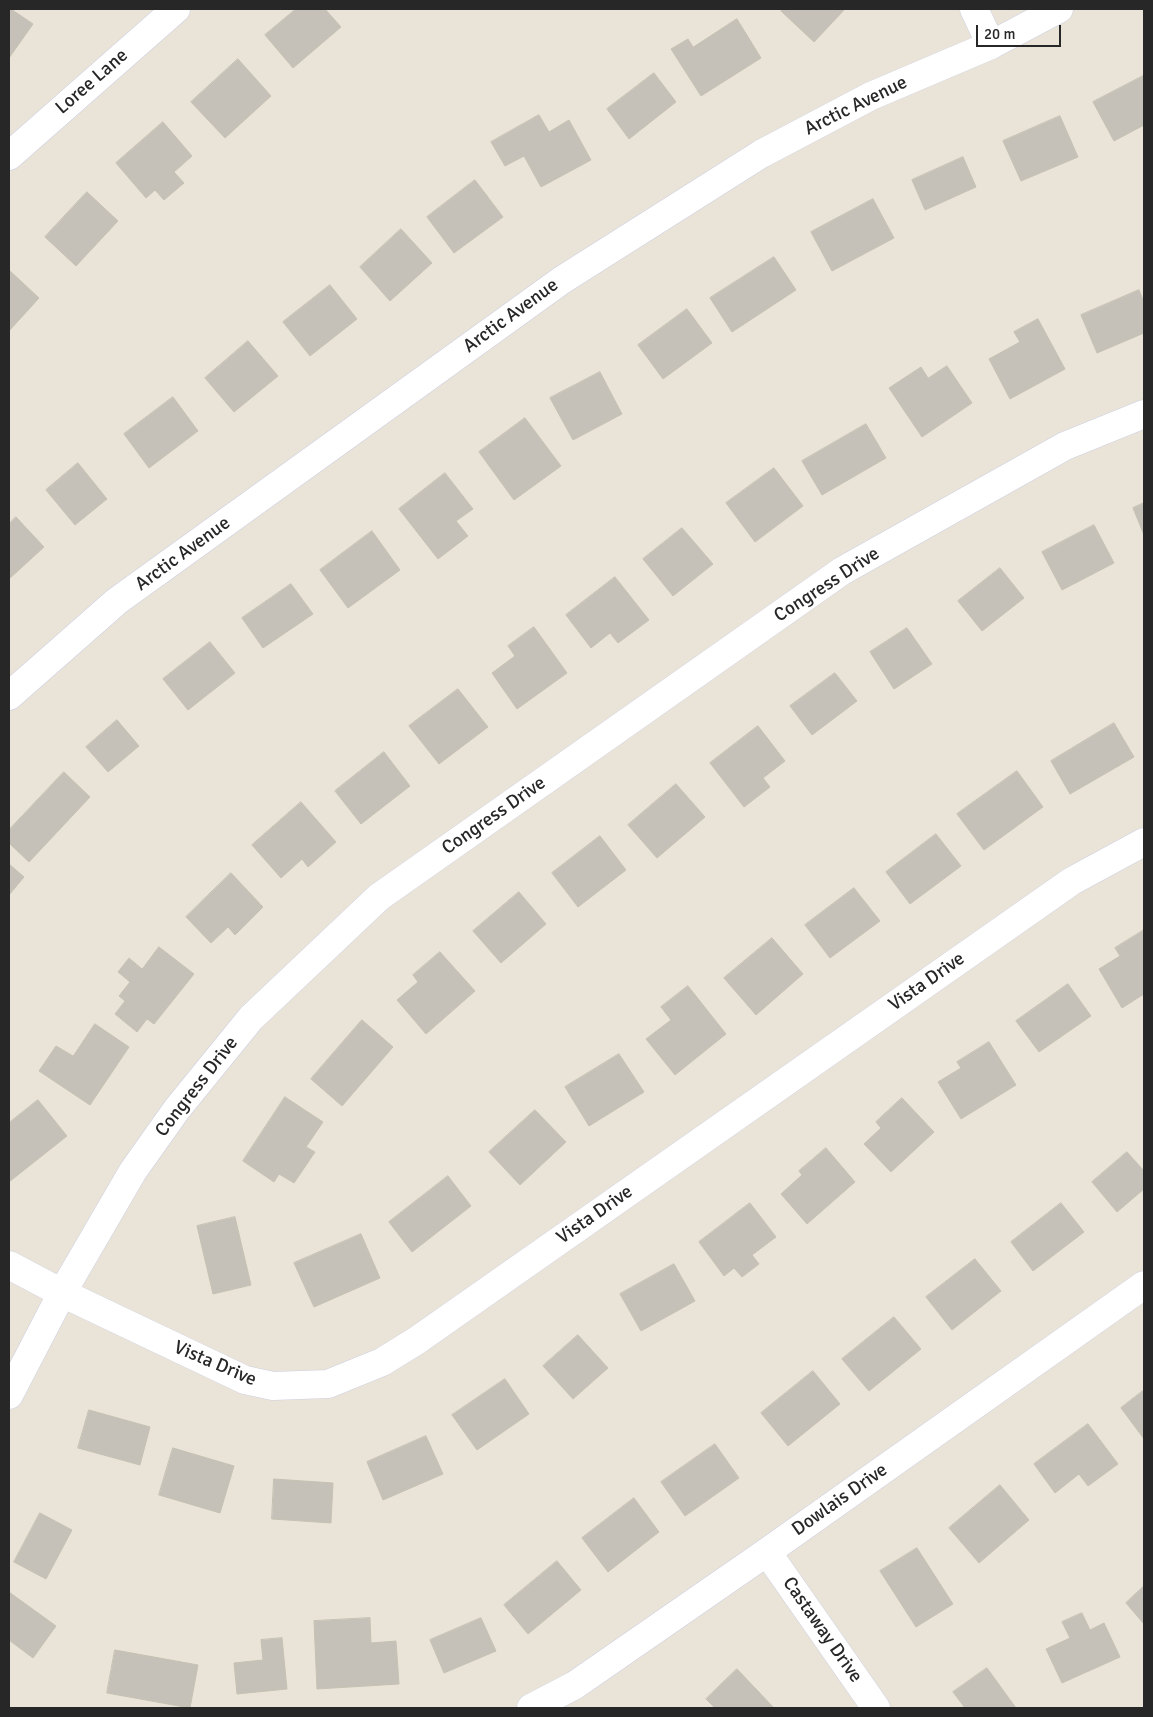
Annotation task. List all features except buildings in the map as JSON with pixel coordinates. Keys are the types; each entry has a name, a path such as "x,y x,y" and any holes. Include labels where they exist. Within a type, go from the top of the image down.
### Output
{"street":[{"name":"Loree Lane","path":"9,156 176,9"},
{"path":"974,9 991,45"},
{"name":"Arctic Avenue","path":"9,696 117,601 562,280 760,154 871,96 991,45 1059,9"},
{"name":"Congress Drive","path":"9,1395 62,1293 133,1171 177,1109 252,1018 379,897 842,571 1065,446 1144,414"},
{"name":"Vista Drive","path":"9,1266 245,1380 273,1386 328,1384 382,1362 424,1335 1072,881 1144,842"},
{"name":"Dowlais Drive","path":"531,1708 575,1685 767,1552 1144,1285"},
{"name":"Castaway Drive","path":"767,1552 876,1708"}]}
